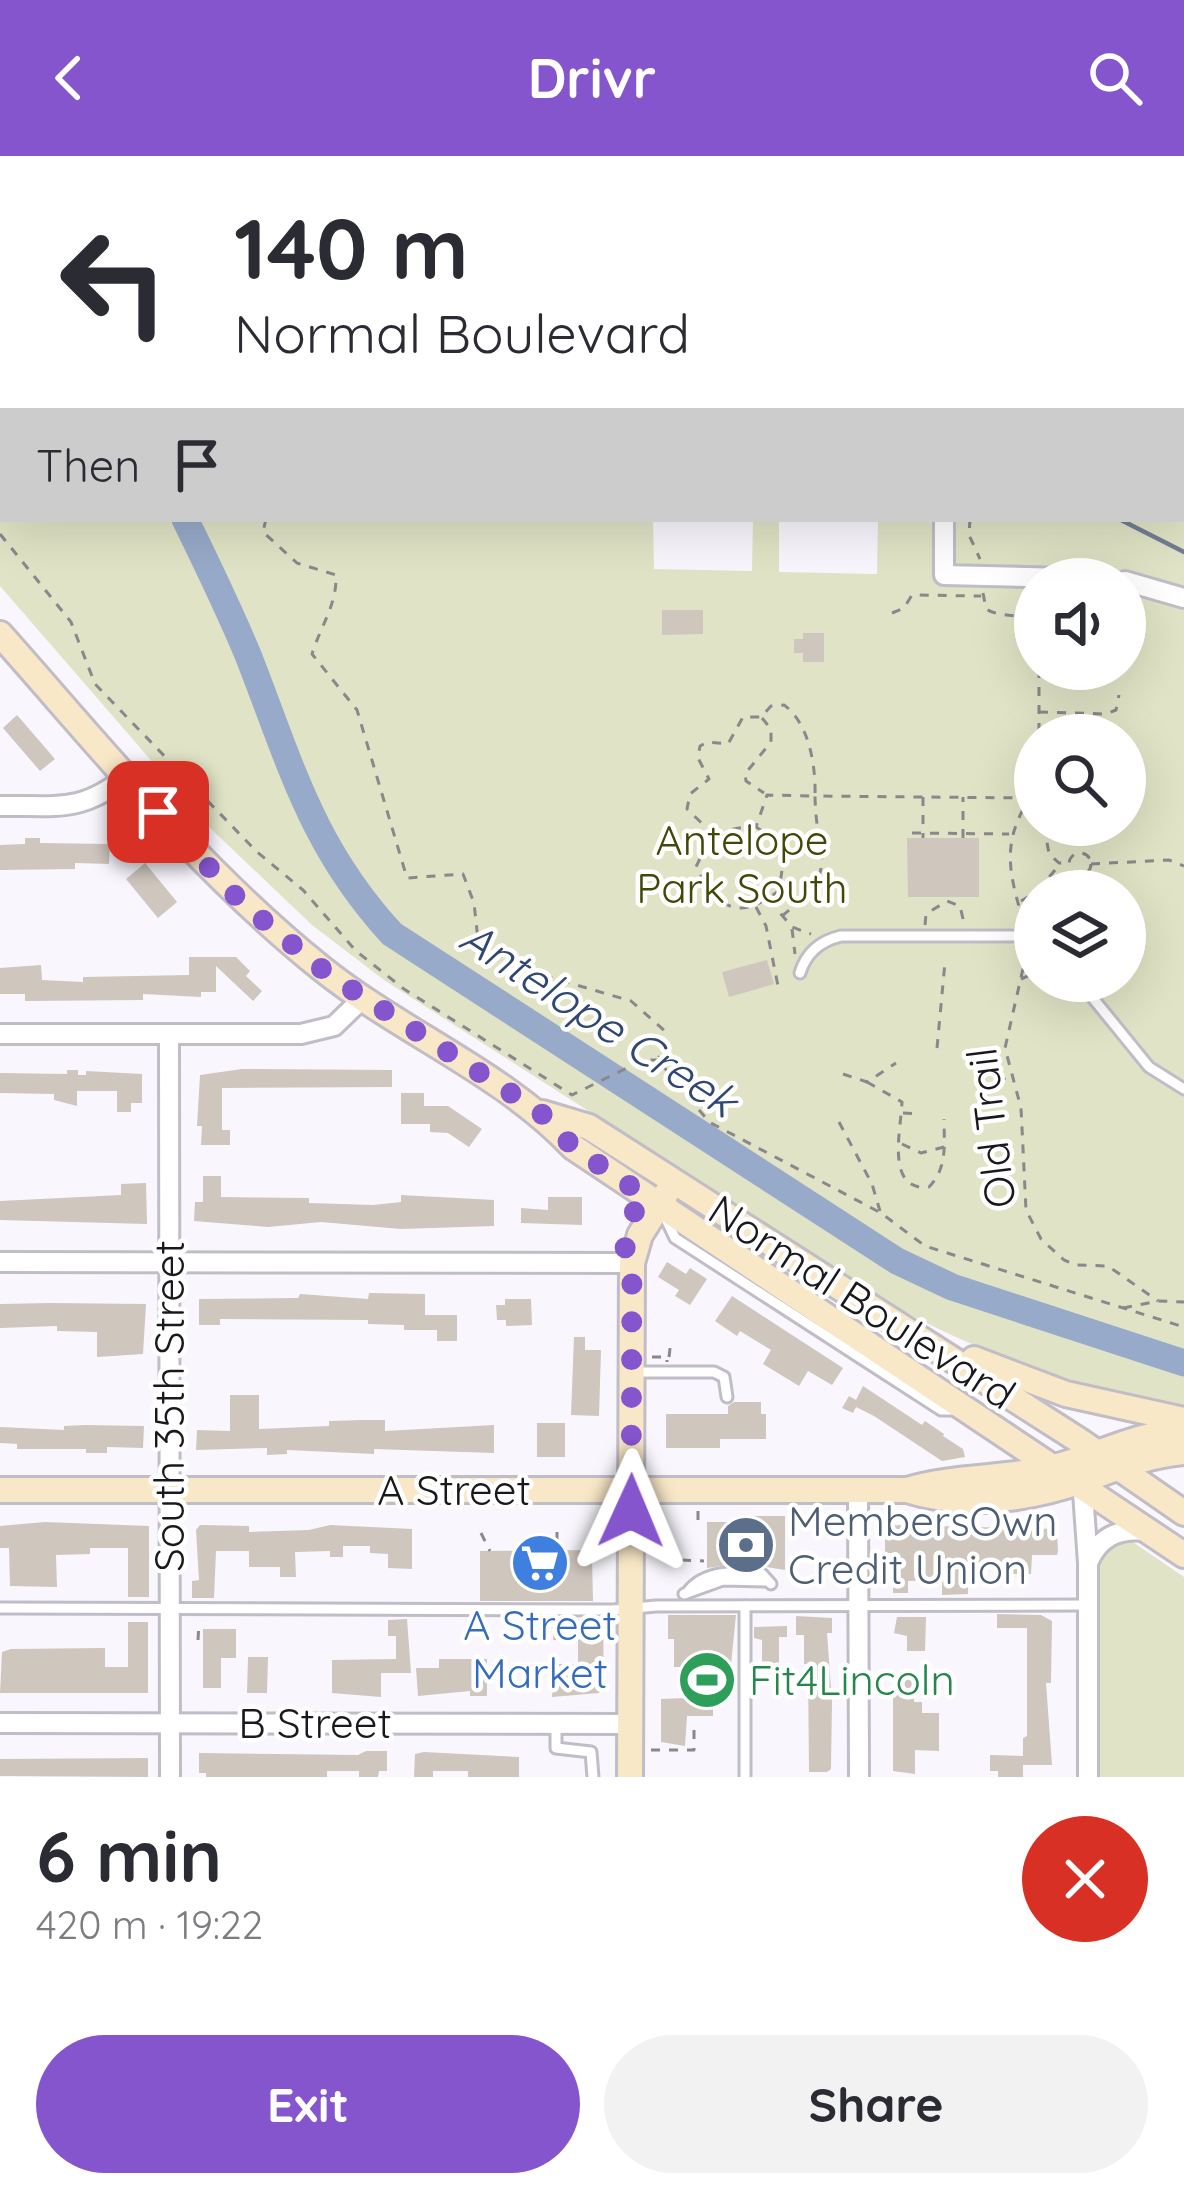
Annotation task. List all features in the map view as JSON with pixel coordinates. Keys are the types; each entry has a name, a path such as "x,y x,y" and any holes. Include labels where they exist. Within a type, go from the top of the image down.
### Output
{"main road":[{"name":"Normal Boulevard","path":"0,634 241,902 363,998 540,1112 573,1147 1184,1555"},
{"name":"Normal Boulevard","path":"540,1112 589,1127 1184,1513"},
{"path":"630,1777 632,1263 625,1253 625,1237 632,1214 652,1200 667,1178"},
{"path":"879,1314 1039,1385 1184,1420"},
{"name":"A Street","path":"0,1490 907,1490 936,1499 993,1499 1080,1482 1123,1443 1184,1431"},
{"name":"A Street","path":"907,1490 938,1480 1007,1476 1184,1451"}],"street":[{"path":"944,522 944,575 1014,577"},
{"path":"1146,587 1184,598"},
{"path":"0,806 80,805 97,799 127,776"},
{"path":"0,1034 312,1033 334,1026 363,998"},
{"name":"South 35th Street","path":"169,1034 170,1777"},
{"path":"0,1262 632,1263"},
{"path":"1080,1482 1088,1563 1088,1777"},
{"path":"858,1490 859,1777"},
{"path":"1088,1563 1098,1544 1114,1534 1151,1532"},
{"name":"B Street","path":"0,1723 631,1724"}],"lane":[{"path":"800,974 803,962 818,945 841,936 1014,940"},
{"path":"1096,1002 1149,1067 1184,1089"},
{"path":"632,1372 714,1372 724,1377 727,1397"},
{"path":"685,1594 723,1580 760,1579 771,1584"},
{"path":"0,1608 1088,1605"},
{"path":"745,1606 745,1777"},
{"path":"556,1723 556,1748 591,1752 593,1777"}],"path":[{"path":"265,522 262,532 297,563 336,575 337,602 322,623 312,654 357,710 407,878 463,874 474,903 478,940 522,969 631,1000 665,1031 658,1060"},
{"path":"0,534 71,622 95,684 256,851 303,890 356,951 404,989 572,1095 644,1060 658,1060"},
{"path":"892,613 904,608 912,595 983,596"},
{"path":"1039,690 1039,712 1106,714 1116,710 1120,695"},
{"path":"760,717 777,704 794,713 812,758 823,871 811,893 782,916"},
{"path":"713,835 688,809 690,794 709,778 698,750 708,742 728,744 740,719 752,715 771,729 772,742 745,778 767,795 1014,798"},
{"path":"756,827 767,795"},
{"path":"923,795 923,836"},
{"path":"963,795 963,836"},
{"path":"756,827 777,842 785,867 777,892 755,905 725,904 709,891 696,867 713,835 730,828 756,827"},
{"path":"1014,828 1014,886"},
{"path":"912,833 1011,834"},
{"path":"1048,846 1060,863 1069,863"},
{"path":"1075,854 1082,854 1090,864 1080,875 1069,863 1075,854"},
{"path":"1090,864 1169,860 1184,866"},
{"path":"1054,870 1060,863"},
{"path":"768,899 792,927 820,934"},
{"path":"926,926 926,914 947,899 960,906 964,925"},
{"path":"755,905 766,926 778,986"},
{"path":"792,927 795,955"},
{"path":"937,1048 945,962"},
{"name":"Old Trail","path":"1016,1002 1005,1048 1021,1108 1023,1197 1041,1239 1064,1260 1108,1266 1159,1301"},
{"path":"658,1060 709,1122 881,1213 925,1246 1184,1327"},
{"path":"867,1082 896,1063"},
{"path":"843,1073 902,1102 901,1177 908,1185 922,1188 939,1176 944,1119"},
{"path":"997,1081 1011,1077"},
{"path":"902,1113 921,1114"},
{"path":"839,1122 872,1184 881,1213"},
{"path":"901,1144 921,1153 944,1147"},
{"path":"1121,1308 1184,1302"},
{"path":"669,1357 671,1340"},
{"path":"698,1509 698,1520 704,1520"},
{"path":"557,1532 557,1550"},
{"path":"591,1554 594,1532"},
{"path":"481,1533 490,1551"},
{"path":"682,1560 704,1561"},
{"path":"198,1640 199,1622"},
{"path":"649,1750 694,1750 694,1724"}],"green space":[{"name":"Antelope Park South","path":"0,522 653,522 654,569 752,571 753,522 779,522 779,572 877,574 878,522 1184,522 1184,1408 1031,1367 887,1302 384,980 312,925 208,826 0,586"},
{"path":"1118,1532 1184,1577 1184,1777 1088,1777 1088,1563"}],"building":[{"path":"662,610 703,610 703,634 662,635"},
{"path":"803,633 824,633 824,662 803,662 803,653 794,653 794,639 803,639"},
{"path":"17,715 55,759 40,771 3,728"},
{"path":"25,838 40,838 40,843 110,844 109,864 0,870 0,845 25,844"},
{"path":"907,838 979,838 979,897 908,897"},
{"path":"145,863 177,902 158,918 126,879"},
{"path":"189,957 236,957 262,991 253,1001 216,966 216,992 201,992 201,997 143,994 143,1000 25,1001 25,994 0,994 0,968 41,965 42,980 83,982 83,977 189,975"},
{"path":"767,960 774,984 729,997 722,972"},
{"path":"242,1069 392,1070 392,1087 222,1088 222,1130 230,1130 230,1145 201,1145 202,1126 197,1126 200,1075"},
{"path":"67,1070 78,1070 78,1075 86,1071 142,1074 142,1103 131,1103 131,1112 117,1112 117,1091 77,1091 77,1106 54,1100 54,1094 0,1093 0,1073 67,1074"},
{"path":"401,1093 424,1093 424,1106 448,1106 482,1129 469,1147 448,1133 430,1132 430,1124 401,1124"},
{"path":"203,1176 221,1176 221,1197 309,1198 309,1203 373,1205 401,1202 401,1195 494,1200 494,1226 401,1229 321,1222 268,1227 194,1221 195,1202 203,1202"},
{"path":"146,1183 147,1224 0,1220 0,1201 121,1195 121,1184"},
{"path":"548,1197 582,1197 582,1225 521,1223 521,1208 548,1210"},
{"path":"667,1262 686,1274 690,1268 707,1279 690,1305 675,1296 679,1290 658,1277"},
{"path":"369,1293 425,1294 425,1315 457,1315 457,1341 437,1341 437,1330 404,1330 404,1325 368,1324 368,1320 220,1319 220,1325 199,1325 199,1299 298,1298 300,1294 368,1299"},
{"path":"732,1296 843,1368 832,1385 808,1371 799,1386 763,1364 771,1350 715,1321"},
{"path":"505,1299 531,1299 532,1325 506,1326 506,1320 497,1320 496,1305 505,1305"},
{"path":"0,1304 146,1304 143,1354 97,1357 97,1332 57,1331 57,1326 0,1328"},
{"path":"574,1337 585,1337 585,1350 601,1350 599,1416 571,1415"},
{"path":"863,1386 944,1434 963,1449 965,1457 942,1461 874,1416 856,1407 853,1413 842,1408 849,1396 856,1400"},
{"path":"230,1395 259,1395 259,1429 363,1420 385,1420 385,1431 494,1425 494,1453 374,1449 374,1454 287,1450 287,1454 267,1455 267,1448 196,1450 197,1430 230,1431"},
{"path":"734,1402 761,1402 766,1439 720,1439 720,1448 666,1448 666,1414 728,1414"},
{"path":"537,1423 565,1423 565,1457 537,1457"},
{"path":"64,1426 144,1426 143,1448 107,1447 107,1453 86,1453 86,1449 17,1449 17,1444 0,1443 0,1427 64,1430"},
{"name":"MembersOwn Credit Union","path":"742,1516 785,1516 785,1570 742,1563 707,1568 707,1522 741,1522"},
{"path":"45,1522 149,1526 149,1597 128,1597 128,1548 90,1548 90,1554 56,1555 57,1587 10,1586 9,1548 0,1548 0,1526"},
{"path":"200,1525 249,1526 249,1532 330,1525 412,1529 412,1569 388,1568 388,1554 370,1553 370,1546 343,1546 343,1557 330,1557 330,1551 295,1552 296,1577 280,1577 280,1567 249,1567 249,1551 216,1551 214,1598 192,1598 192,1581 199,1580 196,1530"},
{"path":"885,1525 1057,1529 1058,1551 1057,1555 1032,1555 1031,1574 1010,1574 1010,1565 984,1565 984,1582 968,1582 968,1594 942,1595 942,1580 908,1581 908,1593 893,1593 894,1563 892,1553 885,1553"},
{"path":"586,1550 592,1557 593,1601 480,1601 480,1551"},
{"path":"997,1614 1041,1615 1052,1621 1051,1683 1046,1683 1052,1765 1023,1765 1023,1777 998,1777 998,1771 990,1771 990,1755 1023,1756 1027,1736 1027,1628 997,1628"},
{"path":"668,1615 736,1615 728,1694 713,1693 713,1716 687,1716 685,1746 661,1742 661,1699 686,1698 686,1667 674,1667"},
{"path":"796,1616 832,1618 832,1633 827,1633 832,1702 831,1769 827,1772 809,1772 808,1664 804,1664 804,1635 796,1635"},
{"path":"897,1617 926,1617 925,1651 907,1651 907,1636 894,1633"},
{"path":"407,1619 411,1673 381,1673 381,1697 332,1693 332,1660 396,1659 396,1636 388,1636 388,1620"},
{"path":"577,1619 603,1619 604,1685 599,1693 552,1697 554,1664 578,1664 578,1641 553,1640 554,1628 577,1629"},
{"path":"128,1622 148,1622 148,1693 0,1693 2,1652 11,1649 105,1648 105,1667 128,1667"},
{"path":"787,1626 787,1637 779,1637 779,1664 762,1664 762,1640 754,1638 754,1627"},
{"path":"203,1629 236,1629 236,1658 221,1658 221,1688 203,1688"},
{"path":"248,1657 268,1657 267,1693 247,1693"},
{"path":"439,1659 487,1659 487,1696 470,1696 470,1691 418,1696 416,1668 439,1668"},
{"path":"898,1674 913,1674 914,1702 922,1702 922,1713 939,1713 939,1751 915,1750 915,1774 893,1771 893,1699"},
{"path":"387,1751 387,1771 379,1771 378,1777 359,1777 359,1771 327,1771 327,1777 206,1777 199,1773 199,1753 358,1755"},
{"path":"415,1754 519,1757 519,1777 433,1771 433,1777 414,1777"},
{"path":"148,1758 148,1777 0,1776 0,1759"}],"waterway":[{"name":"Antelope Creek","path":"186,522 241,638 305,802 341,868 392,934 897,1261 952,1287 1184,1363"},
{"path":"1125,522 1184,552"}],"place":[{"name":"MembersOwn Credit Union","path":"746,1545"},
{"name":"A Street Market","path":"540,1563"},
{"name":"Fit4Lincoln","path":"707,1680"}],"route":[{"path":"158,812 241,902 328,974 540,1112 573,1147 645,1196 632,1214 625,1237 625,1253 632,1263 631,1511"}]}
